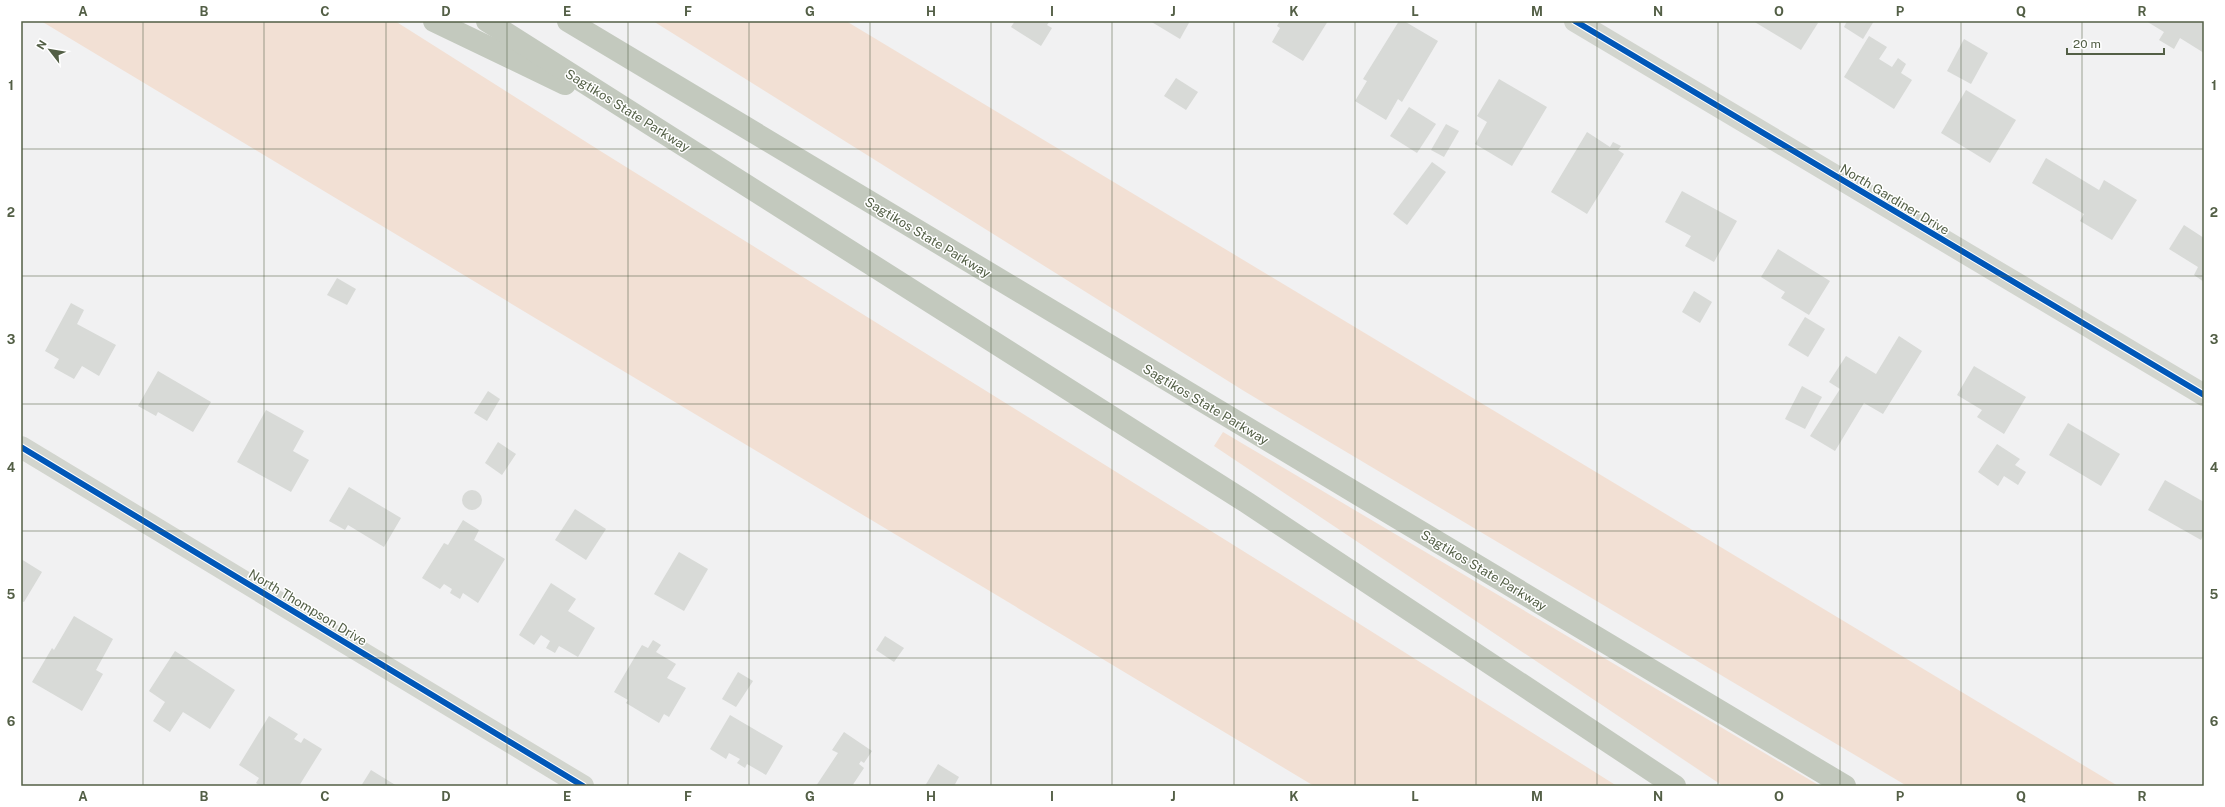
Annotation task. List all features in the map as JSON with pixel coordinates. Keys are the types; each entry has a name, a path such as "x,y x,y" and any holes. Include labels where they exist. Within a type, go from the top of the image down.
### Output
{"highway":[{"path":"434,21 652,125"},
{"name":"Sagtikos State Parkway","path":"487,21 1246,502 1675,786"},
{"name":"Sagtikos State Parkway","path":"568,21 1845,786"}],"street":[{"name":"North Gardiner Drive","path":"1575,21 2204,395"},
{"name":"North Thompson Drive","path":"21,447 584,786"}],"shaded area":[{"path":"41,21 395,21 1617,786 1314,786"},
{"path":"653,21 846,21 2118,786 1907,786 1244,391"},
{"path":"1223,432 1820,786 1723,786 1214,446"}],"building":[{"path":"1015,21 1050,21 1047,25 1052,28 1041,46 1011,27"},
{"path":"1150,21 1190,21 1180,39"},
{"path":"1280,21 1328,21 1303,61 1272,42 1280,28 1277,26"},
{"path":"1399,21 1404,21 1438,41 1402,102 1398,99 1386,120 1355,101 1367,81 1363,79"},
{"path":"1753,21 1814,21 1818,23 1801,50"},
{"path":"1847,21 1874,21 1863,39 1844,27"},
{"path":"2146,21 2204,21 2204,53 2180,38 2174,49 2159,40 2164,32"},
{"path":"1869,36 1887,47 1879,59 1892,67 1898,58 1906,64 1901,73 1912,80 1894,109 1844,77"},
{"path":"1964,39 1988,53 1971,84 1947,71"},
{"path":"1176,78 1198,92 1186,110 1164,96"},
{"path":"1499,79 1547,107 1512,166 1475,144 1487,122 1477,116"},
{"path":"1966,90 2016,120 1990,163 1941,133"},
{"path":"1409,107 1436,124 1417,153 1390,136"},
{"path":"1446,124 1459,131 1444,157 1431,150"},
{"path":"1587,132 1610,147 1613,142 1621,146 1618,150 1624,154 1587,214 1551,192"},
{"path":"2046,158 2099,190 2104,180 2137,200 2112,240 2080,221 2084,214 2032,183"},
{"path":"1432,162 1446,172 1407,225 1393,214"},
{"path":"1682,191 1737,221 1714,262 1685,246 1691,236 1665,222"},
{"path":"2184,225 2204,238 2204,282 2194,275 2198,267 2169,249"},
{"path":"1778,249 1830,281 1809,315 1781,298 1785,292 1761,277"},
{"path":"337,278 356,289 347,305 327,295"},
{"path":"1694,291 1712,302 1700,323 1682,312"},
{"path":"71,303 84,310 77,324 116,345 99,376 82,366 74,379 54,368 59,359 45,351"},
{"path":"1805,317 1825,329 1808,357 1788,345"},
{"path":"1899,336 1922,351 1883,414 1864,403 1835,451 1810,436 1840,389 1829,382 1846,356 1876,374"},
{"path":"1974,366 2026,397 2004,434 1977,417 1982,410 1957,395"},
{"path":"158,371 211,402 193,432 158,412 156,416 138,406"},
{"path":"1802,386 1822,397 1805,429 1785,419"},
{"path":"488,391 500,399 487,421 474,413"},
{"path":"266,410 304,431 293,451 309,460 291,492 237,462"},
{"path":"2068,423 2120,454 2101,486 2049,455"},
{"path":"498,442 516,454 502,475 485,463"},
{"path":"1997,444 2020,459 2015,465 2026,472 2018,485 2004,476 1998,486 1978,472"},
{"path":"2165,480 2204,502 2204,534 2201,540 2148,510"},
{"path":"349,487 401,518 384,547 348,525 345,530 329,521"},
{"path":"472,490 479,493 482,500 479,507 472,510 465,507 462,500 465,493"},
{"path":"575,509 606,529 586,560 555,540"},
{"path":"463,520 479,530 474,540 505,559 478,603 463,593 460,599 450,593 452,589 444,584 440,589 422,578 444,543 448,545"},
{"path":"679,552 708,569 684,611 654,594"},
{"path":"21,559 42,572 24,602 21,601"},
{"path":"551,583 576,599 568,611 595,628 578,657 559,646 555,653 546,648 550,641 541,635 534,645 519,635"},
{"path":"74,616 113,639 96,670 103,674 82,711 32,682 52,648 54,650"},
{"path":"885,636 904,648 894,662 876,650"},
{"path":"653,640 661,645 656,652 676,664 667,678 686,688 669,717 664,714 659,723 626,703 628,700 614,692 642,645 648,648"},
{"path":"175,651 235,690 210,729 183,712 170,732 153,721 165,702 149,691"},
{"path":"738,672 753,681 736,707 722,699"},
{"path":"730,715 783,746 766,775 747,764 745,768 737,763 740,759 729,753 726,759 710,749"},
{"path":"269,716 298,734 294,739 301,743 304,738 322,749 299,786 261,786 256,783 259,778 239,765"},
{"path":"844,732 872,751 864,763 861,761 859,764 864,768 852,786 816,786 838,753 832,750"},
{"path":"938,764 959,777 954,786 925,786"},
{"path":"371,770 397,786 361,786"}],"cycle path":[{"path":"1575,21 2204,395"},
{"path":"21,447 583,786"}]}
